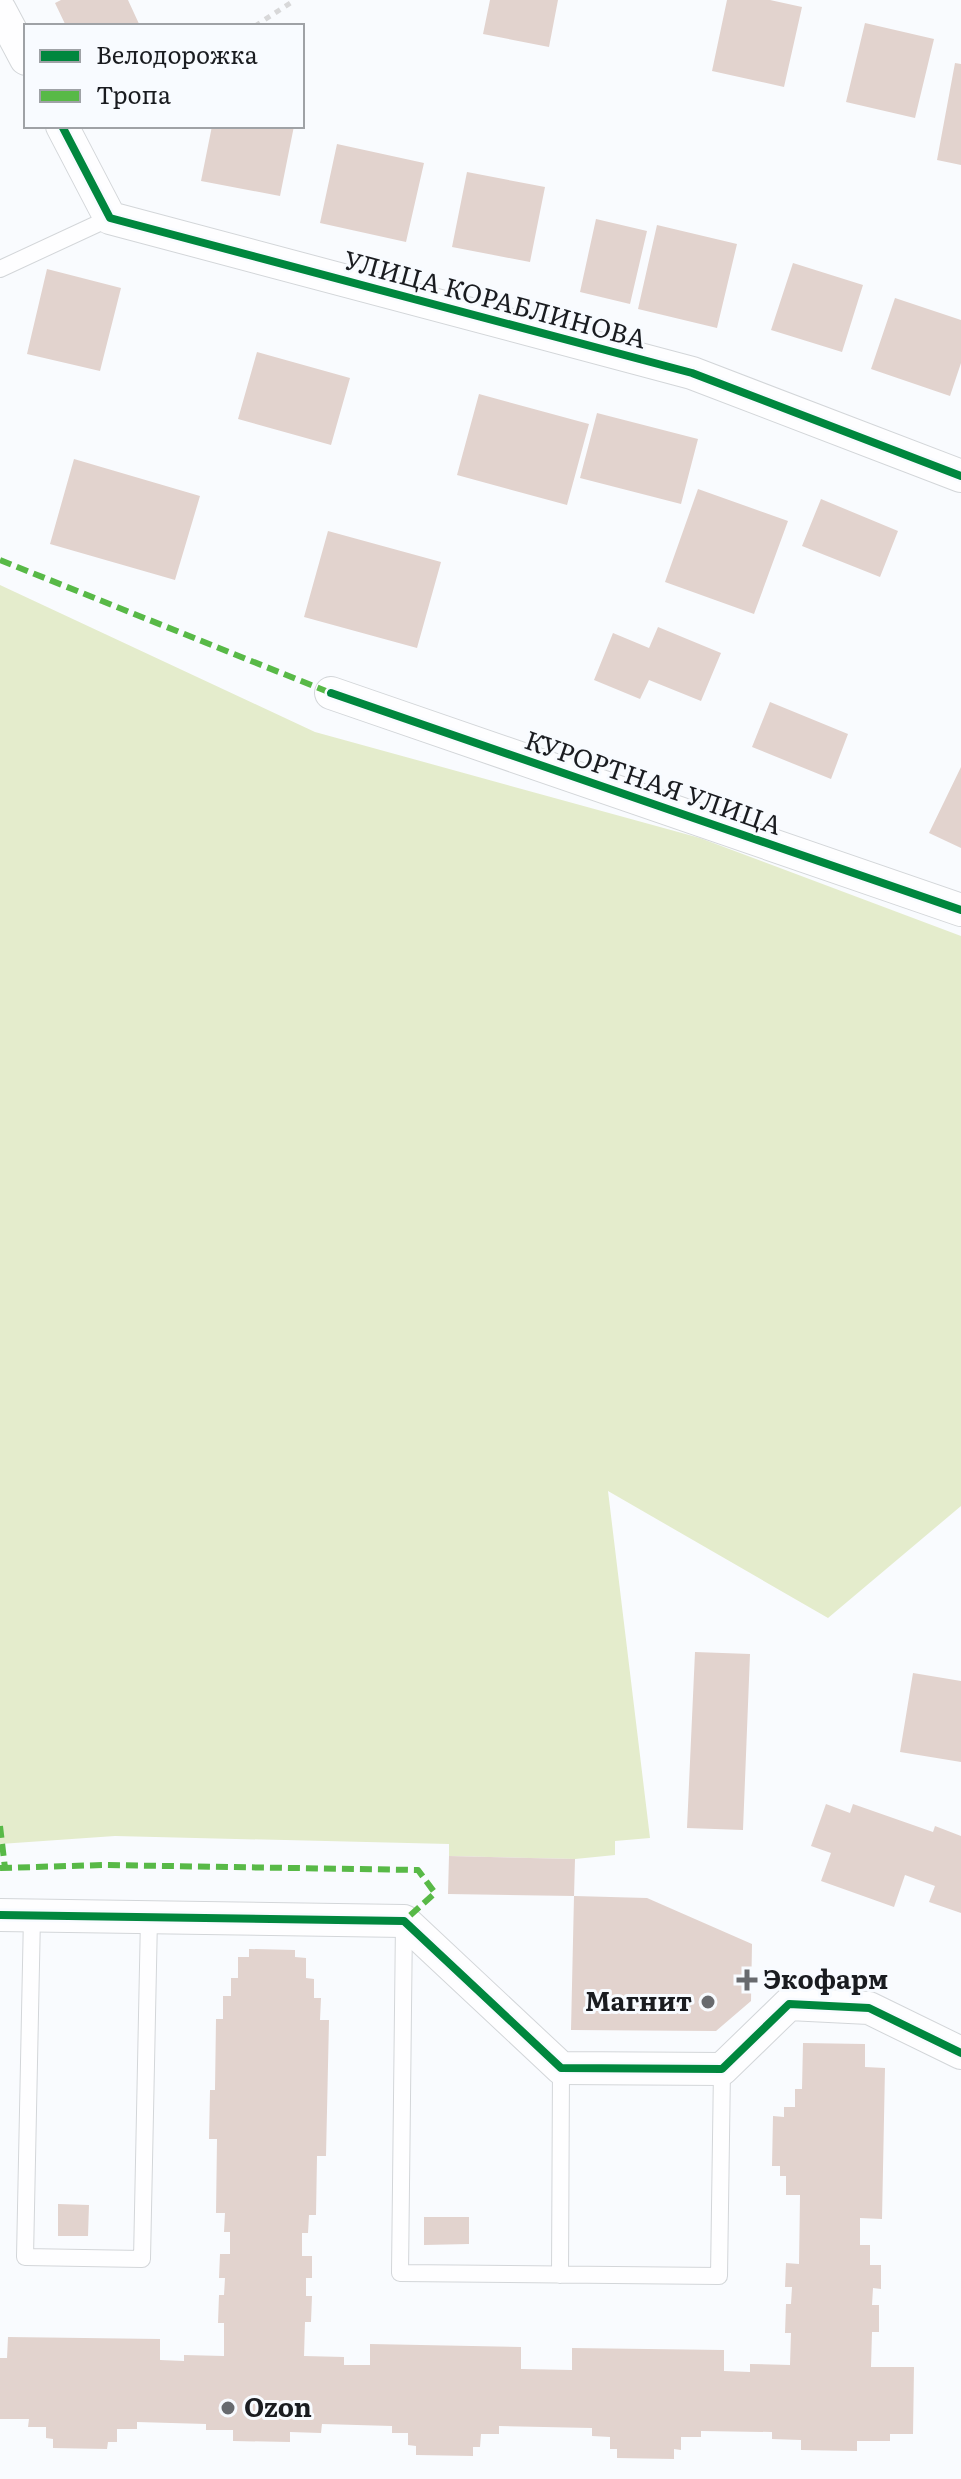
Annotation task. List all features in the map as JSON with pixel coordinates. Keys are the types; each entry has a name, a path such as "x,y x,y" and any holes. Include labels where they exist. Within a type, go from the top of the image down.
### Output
{"street":[{"path":"0,10 24,55"},
{"path":"63,128 110,218"},
{"name":"УЛИЦА КОРАБЛИНОВА","path":"110,218 692,373 961,476"},
{"name":"КУРОРТНАЯ УЛИЦА","path":"331,693 961,910"},
{"path":"0,1915 404,1921 561,2068 722,2069 789,2004 869,2008 961,2053"}],"lane":[{"path":"0,269 110,218"},
{"path":"32,1916 25,2257 142,2259 149,1918"},
{"path":"404,1921 400,2273 719,2276 722,2069"},
{"path":"560,2275 561,2068"}],"path":[{"path":"258,24 295,0"}],"green space":[{"path":"0,585 315,732 700,838 961,936 961,1506 828,1618 608,1491 650,1838 615,1841 615,1855 575,1859 449,1856 449,1844 115,1836 0,1844"}],"building":[{"path":"61,0 128,0 139,24 65,24 55,3"},
{"path":"490,0 558,0 549,47 483,34"},
{"path":"727,0 770,0 802,7 784,87 712,71"},
{"path":"865,23 934,39 915,118 846,102"},
{"path":"955,63 961,64 961,165 937,160"},
{"path":"212,128 294,128 280,196 201,181"},
{"path":"337,144 424,163 406,242 320,223"},
{"path":"467,172 545,187 530,262 452,247"},
{"path":"596,219 647,231 630,304 580,292"},
{"path":"657,225 737,244 717,328 638,309"},
{"path":"793,263 863,285 842,352 771,330"},
{"path":"47,269 121,288 100,371 27,354"},
{"path":"895,298 961,320 961,363 950,396 871,369"},
{"path":"257,352 350,378 331,445 238,419"},
{"path":"479,394 589,424 567,505 457,475"},
{"path":"597,413 698,439 681,504 580,478"},
{"path":"74,459 200,496 175,580 50,544"},
{"path":"698,489 788,521 754,614 665,582"},
{"path":"821,499 898,531 880,577 802,546"},
{"path":"328,531 441,562 417,648 304,617"},
{"path":"658,627 721,653 701,701 649,680 640,699 594,680 613,633 649,648"},
{"path":"770,702 848,734 831,779 752,747"},
{"path":"961,767 961,848 929,833"},
{"path":"695,1652 750,1654 743,1830 687,1828"},
{"path":"913,1673 961,1681 961,1762 900,1752"},
{"path":"826,1804 850,1813 853,1804 933,1832 935,1826 961,1836 961,1913 929,1902 935,1886 905,1875 894,1907 821,1881 831,1853 811,1846"},
{"path":"449,1856 575,1859 574,1896 448,1894"},
{"path":"574,1896 647,1898 752,1944 751,2001 716,2031 571,2030"},
{"path":"249,1949 295,1950 295,1957 306,1958 306,1978 314,1979 314,1998 321,1998 320,2020 329,2020 326,2156 317,2156 316,2215 309,2215 308,2233 302,2233 302,2256 312,2256 312,2278 306,2278 306,2296 312,2296 311,2322 305,2322 304,2356 344,2357 344,2365 370,2365 370,2344 521,2347 521,2369 572,2370 572,2348 724,2350 724,2371 750,2372 750,2364 790,2365 791,2333 785,2333 786,2304 791,2304 792,2287 785,2287 786,2263 799,2264 800,2195 786,2195 786,2176 780,2176 780,2166 772,2166 773,2116 784,2117 784,2107 795,2107 795,2089 802,2089 803,2043 865,2044 865,2067 885,2068 882,2219 860,2218 860,2245 870,2245 870,2265 881,2265 881,2289 873,2288 872,2305 879,2305 879,2332 872,2332 871,2367 914,2367 913,2434 890,2434 890,2441 857,2441 857,2451 801,2450 801,2440 772,2439 772,2432 701,2431 701,2437 681,2437 681,2450 674,2449 674,2459 617,2458 617,2449 610,2449 610,2437 592,2436 592,2428 499,2426 499,2434 481,2434 480,2447 473,2447 473,2456 416,2455 416,2446 408,2445 408,2433 392,2433 392,2426 322,2424 321,2433 290,2432 290,2442 233,2441 233,2430 206,2430 206,2424 137,2422 137,2429 117,2429 117,2442 108,2442 107,2449 53,2448 53,2439 46,2438 46,2427 28,2427 29,2419 0,2419 0,2358 7,2358 8,2337 160,2339 160,2360 184,2361 184,2355 224,2356 224,2323 218,2323 219,2295 224,2295 225,2278 219,2278 220,2254 230,2254 230,2232 224,2232 225,2213 216,2213 217,2139 209,2139 210,2090 215,2090 216,2019 223,2019 223,1996 231,1996 231,1978 238,1978 238,1957 249,1957"},
{"path":"58,2204 89,2205 88,2236 58,2236"},
{"path":"424,2217 469,2217 469,2244 424,2245"}],"marked path":[{"path":"0,560 331,693"},
{"path":"0,1826 5,1868"},
{"path":"0,1868 104,1865 418,1870 435,1893 404,1921"}],"cycle path":[{"path":"63,128 110,218 692,373 961,476"},
{"path":"331,693 961,910"},
{"path":"0,1915 404,1921 561,2068 722,2069 789,2004 869,2008 961,2053"}],"place":[{"name":"Экофарм","path":"747,1980"},
{"name":"Магнит","path":"708,2002"},
{"name":"Ozon","path":"228,2408"}]}
